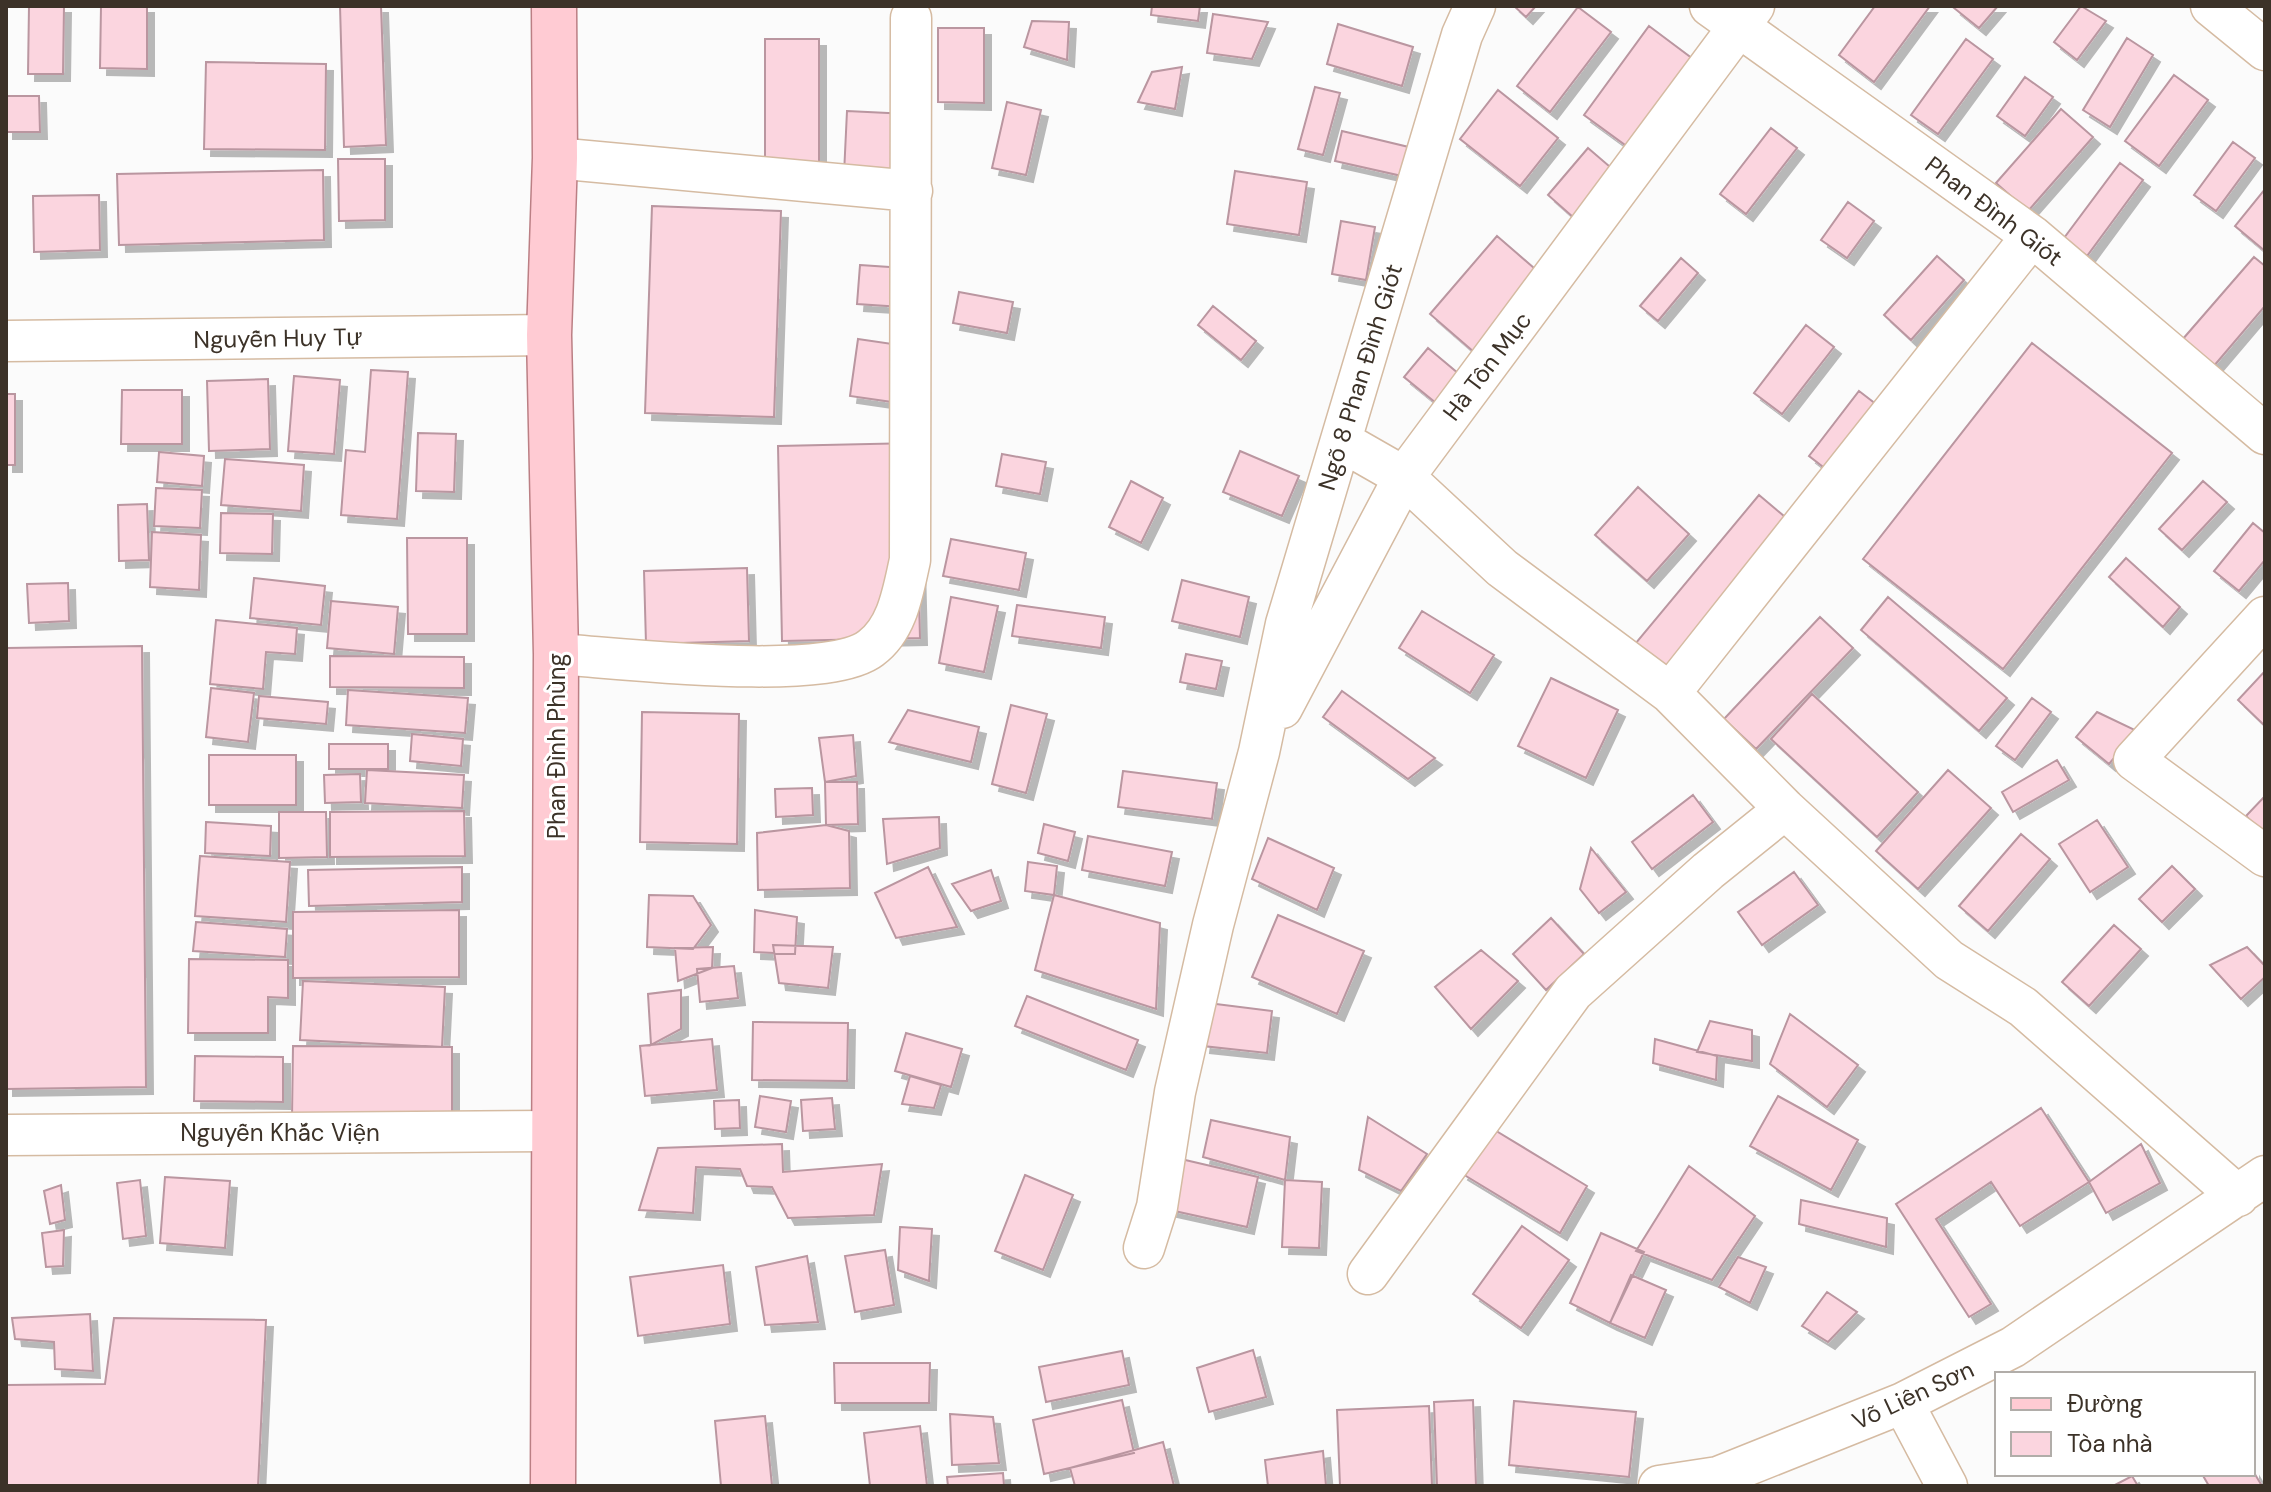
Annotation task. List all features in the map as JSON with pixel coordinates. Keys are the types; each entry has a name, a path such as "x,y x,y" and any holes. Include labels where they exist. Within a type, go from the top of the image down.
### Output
{"main road":[{"name":"Phan Đình Phùng","path":"553,1486 556,654 549,335 555,158 554,6"}],"street":[{"name":"Ngõ 8 Phan Đình Giót","path":"1259,752 1286,624 1462,35 1475,6"},
{"path":"2211,6 2265,50"},
{"name":"Phan Đình Giót","path":"1735,12 2032,236 2265,434"},
{"name":"Hà Tôn Mục","path":"1259,752 1404,477 1735,12"},
{"path":"556,654 813,666 855,657 883,637 896,614 910,560 911,18"},
{"path":"555,158 912,191"},
{"path":"1670,693 2032,236"},
{"name":"Nguyễn Huy Tự","path":"6,341 549,335"},
{"path":"1341,441 1404,477 1502,568 1670,693 1785,809 1949,960 2023,1007 2251,1186"},
{"path":"2265,617 2134,760 2265,856"},
{"path":"1144,1248 1157,1207 1175,1092 1213,925 1259,752"},
{"path":"1368,1274 1573,992 1708,871 1785,809"},
{"name":"Nguyễn Khắc Viện","path":"6,1135 554,1131"},
{"name":"Võ Liên Sơn","path":"1659,1486 1718,1477 1903,1403 2013,1347 2251,1186"},
{"path":"1903,1403 1947,1486"}],"building":[{"path":"29,6 64,6 63,74 28,74"},
{"path":"101,6 147,6 147,69 100,68"},
{"path":"340,6 381,6 386,145 344,147"},
{"path":"1152,6 1200,6 1198,21 1151,15"},
{"path":"1514,6 1536,6 1526,17"},
{"path":"1875,6 1930,6 1874,82 1839,55"},
{"path":"1998,6 1979,28 1954,8"},
{"path":"2081,6 2106,21 2077,60 2054,42"},
{"path":"1578,7 1611,32 1550,112 1517,86"},
{"path":"1213,14 1268,22 1252,59 1207,53"},
{"path":"1032,21 1069,22 1067,60 1024,47"},
{"path":"1338,24 1413,47 1402,86 1327,64"},
{"path":"1649,26 1697,62 1632,150 1584,115"},
{"path":"938,28 984,28 984,103 938,102"},
{"path":"2127,38 2153,55 2110,127 2083,110"},
{"path":"765,39 819,39 819,180 765,180"},
{"path":"1966,39 1993,59 1938,134 1911,115"},
{"path":"206,62 326,64 325,150 204,149"},
{"path":"1182,67 1175,109 1138,102 1152,72"},
{"path":"2174,75 2208,100 2159,166 2125,141"},
{"path":"2025,77 2053,97 2025,136 1997,116"},
{"path":"1315,87 1340,93 1323,155 1298,149"},
{"path":"1498,90 1558,138 1520,186 1460,139"},
{"path":"6,96 39,96 40,132 6,132"},
{"path":"1007,102 1041,110 1026,175 992,168"},
{"path":"2061,109 2093,137 2028,211 1996,183"},
{"path":"847,111 908,114 904,198 843,195"},
{"path":"1771,128 1797,148 1746,214 1720,194"},
{"path":"1342,131 1417,149 1402,176 1335,161"},
{"path":"2233,142 2255,158 2216,211 2194,195"},
{"path":"1588,148 1623,178 1582,225 1548,195"},
{"path":"338,159 385,159 385,220 339,221"},
{"path":"2120,163 2143,180 2087,256 2064,238"},
{"path":"323,170 324,240 119,245 117,174"},
{"path":"1235,171 1307,182 1299,235 1227,224"},
{"path":"2265,189 2265,251 2235,226"},
{"path":"99,195 100,250 34,252 33,196"},
{"path":"1848,202 1874,221 1847,258 1821,240"},
{"path":"652,206 781,211 774,417 645,413"},
{"path":"1341,221 1375,227 1366,280 1332,274"},
{"path":"1497,236 1549,281 1482,359 1430,314"},
{"path":"1937,256 1964,280 1911,340 1884,315"},
{"path":"2254,257 2265,266 2265,306 2213,367 2182,340"},
{"path":"1681,258 1698,273 1658,321 1640,306"},
{"path":"860,265 919,269 917,308 857,304"},
{"path":"959,292 1013,302 1007,333 953,323"},
{"path":"1213,306 1256,341 1241,360 1198,325"},
{"path":"1806,325 1834,347 1782,414 1754,393"},
{"path":"858,339 913,347 906,404 850,396"},
{"path":"2032,343 2172,453 2003,669 1863,559"},
{"path":"1428,348 1459,374 1436,403 1404,377"},
{"path":"371,370 408,372 397,519 341,515 346,450 365,452"},
{"path":"294,376 340,380 334,454 288,451"},
{"path":"268,379 270,449 209,451 207,381"},
{"path":"122,390 182,390 182,444 121,444"},
{"path":"1859,391 1881,408 1831,473 1809,456"},
{"path":"6,394 15,394 15,465 6,465"},
{"path":"418,433 456,434 454,492 416,491"},
{"path":"915,443 920,638 782,641 778,446"},
{"path":"1240,451 1299,476 1282,516 1223,492"},
{"path":"159,452 204,456 202,486 157,482"},
{"path":"1002,454 1046,462 1040,494 996,486"},
{"path":"225,459 304,465 301,511 221,505"},
{"path":"1131,481 1163,498 1141,543 1109,527"},
{"path":"2203,481 2227,502 2182,550 2159,529"},
{"path":"1638,487 1689,534 1647,581 1595,535"},
{"path":"156,488 202,490 200,528 154,526"},
{"path":"1759,495 1791,522 1668,671 1635,644"},
{"path":"147,504 149,560 119,561 118,505"},
{"path":"221,513 273,514 272,554 220,553"},
{"path":"2253,523 2265,533 2265,560 2239,591 2214,571"},
{"path":"152,532 201,535 199,590 150,587"},
{"path":"407,538 467,538 467,634 408,634"},
{"path":"951,539 1026,553 1019,590 943,576"},
{"path":"2126,558 2180,607 2163,627 2109,577"},
{"path":"747,568 749,641 646,644 644,571"},
{"path":"254,578 325,586 321,625 250,618"},
{"path":"1182,580 1249,597 1240,637 1172,621"},
{"path":"68,583 69,621 29,623 27,584"},
{"path":"951,597 998,606 984,672 939,663"},
{"path":"1888,597 2007,698 1979,731 1861,630"},
{"path":"331,601 398,607 394,654 327,648"},
{"path":"1017,605 1105,617 1101,648 1012,636"},
{"path":"1422,611 1494,655 1470,693 1399,648"},
{"path":"1820,617 1853,648 1756,749 1724,719"},
{"path":"216,620 297,628 295,654 266,652 263,689 210,684"},
{"path":"142,646 146,1087 6,1089 6,648"},
{"path":"1186,654 1222,661 1216,689 1180,682"},
{"path":"330,656 464,657 464,688 330,687"},
{"path":"2265,671 2265,724 2264,725 2238,700"},
{"path":"1551,678 1618,710 1586,778 1518,746"},
{"path":"211,688 254,693 248,742 206,737"},
{"path":"348,690 468,698 465,733 346,725"},
{"path":"1342,691 1435,758 1408,779 1323,717"},
{"path":"1812,694 1918,792 1877,837 1771,739"},
{"path":"259,696 328,702 326,724 257,718"},
{"path":"2032,698 2051,712 2015,760 1996,746"},
{"path":"1011,705 1047,714 1026,793 992,784"},
{"path":"908,710 979,727 971,762 889,742"},
{"path":"642,712 739,714 737,844 640,842"},
{"path":"2097,712 2137,731 2109,764 2076,737"},
{"path":"412,734 463,739 461,766 410,761"},
{"path":"853,735 856,776 825,782 819,738"},
{"path":"329,744 388,744 388,769 329,769"},
{"path":"209,755 296,755 296,805 209,805"},
{"path":"2057,760 2069,780 2013,812 2002,792"},
{"path":"367,770 464,775 462,808 365,803"},
{"path":"1948,770 1991,808 1918,889 1876,851"},
{"path":"1123,771 1217,783 1212,819 1118,807"},
{"path":"360,774 361,802 325,803 324,775"},
{"path":"825,782 857,782 858,824 826,825"},
{"path":"812,788 813,815 776,817 775,789"},
{"path":"1693,795 1713,822 1652,869 1632,842"},
{"path":"2265,796 2265,835 2246,816"},
{"path":"464,811 465,856 330,857 330,812"},
{"path":"279,812 326,812 327,857 279,858"},
{"path":"939,817 940,848 887,864 883,819"},
{"path":"2097,820 2128,867 2090,892 2059,844"},
{"path":"206,822 271,826 270,856 205,853"},
{"path":"1044,824 1075,832 1068,861 1038,853"},
{"path":"826,825 849,831 850,888 758,890 757,833"},
{"path":"2021,834 2050,859 1988,931 1959,906"},
{"path":"1088,836 1172,852 1165,886 1082,870"},
{"path":"1268,838 1334,868 1317,910 1252,879"},
{"path":"1591,848 1626,892 1599,913 1580,889"},
{"path":"200,856 290,862 286,922 195,916"},
{"path":"1028,862 1057,866 1054,895 1025,891"},
{"path":"2172,866 2195,889 2162,922 2139,899"},
{"path":"462,867 462,902 309,906 308,870"},
{"path":"928,867 957,927 896,938 875,893"},
{"path":"991,870 1001,901 971,911 952,884"},
{"path":"1794,872 1818,905 1762,945 1738,912"},
{"path":"649,895 693,896 711,925 693,949 647,947"},
{"path":"1054,895 1160,923 1156,1009 1035,970"},
{"path":"459,910 459,977 293,978 293,912"},
{"path":"755,910 797,917 795,954 754,952"},
{"path":"1278,915 1364,951 1337,1014 1252,977"},
{"path":"1551,918 1584,954 1546,990 1513,954"},
{"path":"196,922 287,929 285,957 193,951"},
{"path":"2114,925 2141,949 2089,1006 2062,982"},
{"path":"773,945 833,947 828,988 779,983"},
{"path":"713,947 712,968 678,981 675,948"},
{"path":"2247,947 2265,966 2265,977 2241,999 2210,965"},
{"path":"1481,950 1518,981 1471,1029 1435,987"},
{"path":"189,959 288,960 288,998 268,997 268,1033 188,1033"},
{"path":"734,966 738,998 700,1002 697,969"},
{"path":"303,981 445,987 442,1047 300,1040"},
{"path":"681,990 681,1029 651,1045 648,994"},
{"path":"1027,996 1138,1040 1126,1070 1015,1026"},
{"path":"1208,1003 1272,1011 1267,1053 1203,1046"},
{"path":"1790,1014 1858,1065 1827,1107 1770,1064"},
{"path":"1710,1021 1752,1030 1752,1061 1697,1052"},
{"path":"753,1022 848,1023 847,1081 752,1080"},
{"path":"906,1033 962,1049 951,1087 895,1071"},
{"path":"712,1039 717,1090 645,1096 640,1046"},
{"path":"1655,1039 1717,1056 1716,1080 1653,1063"},
{"path":"293,1046 452,1047 452,1118 292,1117"},
{"path":"195,1056 283,1057 283,1102 194,1101"},
{"path":"910,1076 941,1085 934,1108 902,1104"},
{"path":"760,1096 791,1101 786,1132 755,1127"},
{"path":"1778,1096 1858,1140 1831,1190 1750,1146"},
{"path":"832,1098 835,1129 803,1131 801,1100"},
{"path":"739,1100 740,1128 715,1129 714,1101"},
{"path":"2041,1108 2089,1182 2020,1226 1991,1182 1936,1219 1991,1304 1969,1317 1896,1204"},
{"path":"1368,1117 1427,1154 1401,1191 1359,1170"},
{"path":"1211,1120 1290,1137 1285,1180 1203,1157"},
{"path":"1488,1126 1587,1186 1560,1233 1461,1173"},
{"path":"782,1144 783,1172 882,1164 874,1215 788,1218 772,1187 747,1186 740,1169 696,1167 693,1213 639,1210 658,1148"},
{"path":"2141,1144 2160,1183 2106,1213 2089,1182"},
{"path":"1181,1159 1258,1177 1247,1227 1170,1210"},
{"path":"1689,1166 1755,1216 1712,1280 1636,1251"},
{"path":"1025,1175 1073,1195 1043,1270 995,1251"},
{"path":"165,1177 230,1181 225,1248 160,1243"},
{"path":"140,1180 146,1236 123,1239 117,1183"},
{"path":"1285,1180 1322,1182 1319,1248 1282,1247"},
{"path":"61,1185 65,1220 50,1224 44,1191"},
{"path":"1801,1200 1887,1218 1886,1247 1799,1224"},
{"path":"1522,1226 1569,1260 1521,1328 1473,1294"},
{"path":"900,1227 932,1229 929,1281 898,1270"},
{"path":"64,1230 63,1266 46,1267 42,1233"},
{"path":"1601,1233 1644,1252 1610,1323 1570,1303"},
{"path":"885,1250 894,1305 855,1312 845,1256"},
{"path":"807,1256 818,1322 765,1325 756,1267"},
{"path":"1738,1257 1766,1267 1750,1303 1719,1287"},
{"path":"723,1265 730,1324 638,1336 630,1277"},
{"path":"1631,1275 1666,1290 1645,1338 1610,1323"},
{"path":"1827,1292 1857,1312 1828,1342 1802,1326"},
{"path":"90,1314 93,1371 55,1369 54,1342 15,1339 12,1318"},
{"path":"114,1318 266,1320 258,1486 6,1486 6,1385 105,1384"},
{"path":"1253,1350 1266,1397 1209,1412 1197,1368"},
{"path":"1122,1351 1129,1385 1046,1402 1039,1367"},
{"path":"834,1363 930,1363 929,1403 835,1403"},
{"path":"1122,1400 1134,1453 1044,1474 1033,1420"},
{"path":"1473,1400 1476,1486 1437,1486 1434,1402"},
{"path":"1514,1401 1636,1412 1629,1477 1509,1465"},
{"path":"1429,1406 1432,1486 1340,1486 1337,1410"},
{"path":"950,1414 993,1417 999,1463 952,1465"},
{"path":"765,1416 772,1486 721,1486 715,1421"},
{"path":"920,1426 927,1486 870,1486 864,1433"},
{"path":"1163,1442 1174,1486 1075,1486 1070,1468"},
{"path":"1323,1451 1326,1486 1268,1486 1265,1460"},
{"path":"1003,1473 1004,1486 948,1486 947,1477"},
{"path":"2255,1474 2262,1486 2209,1486 2203,1476"},
{"path":"2132,1476 2138,1486 2113,1486"}]}
